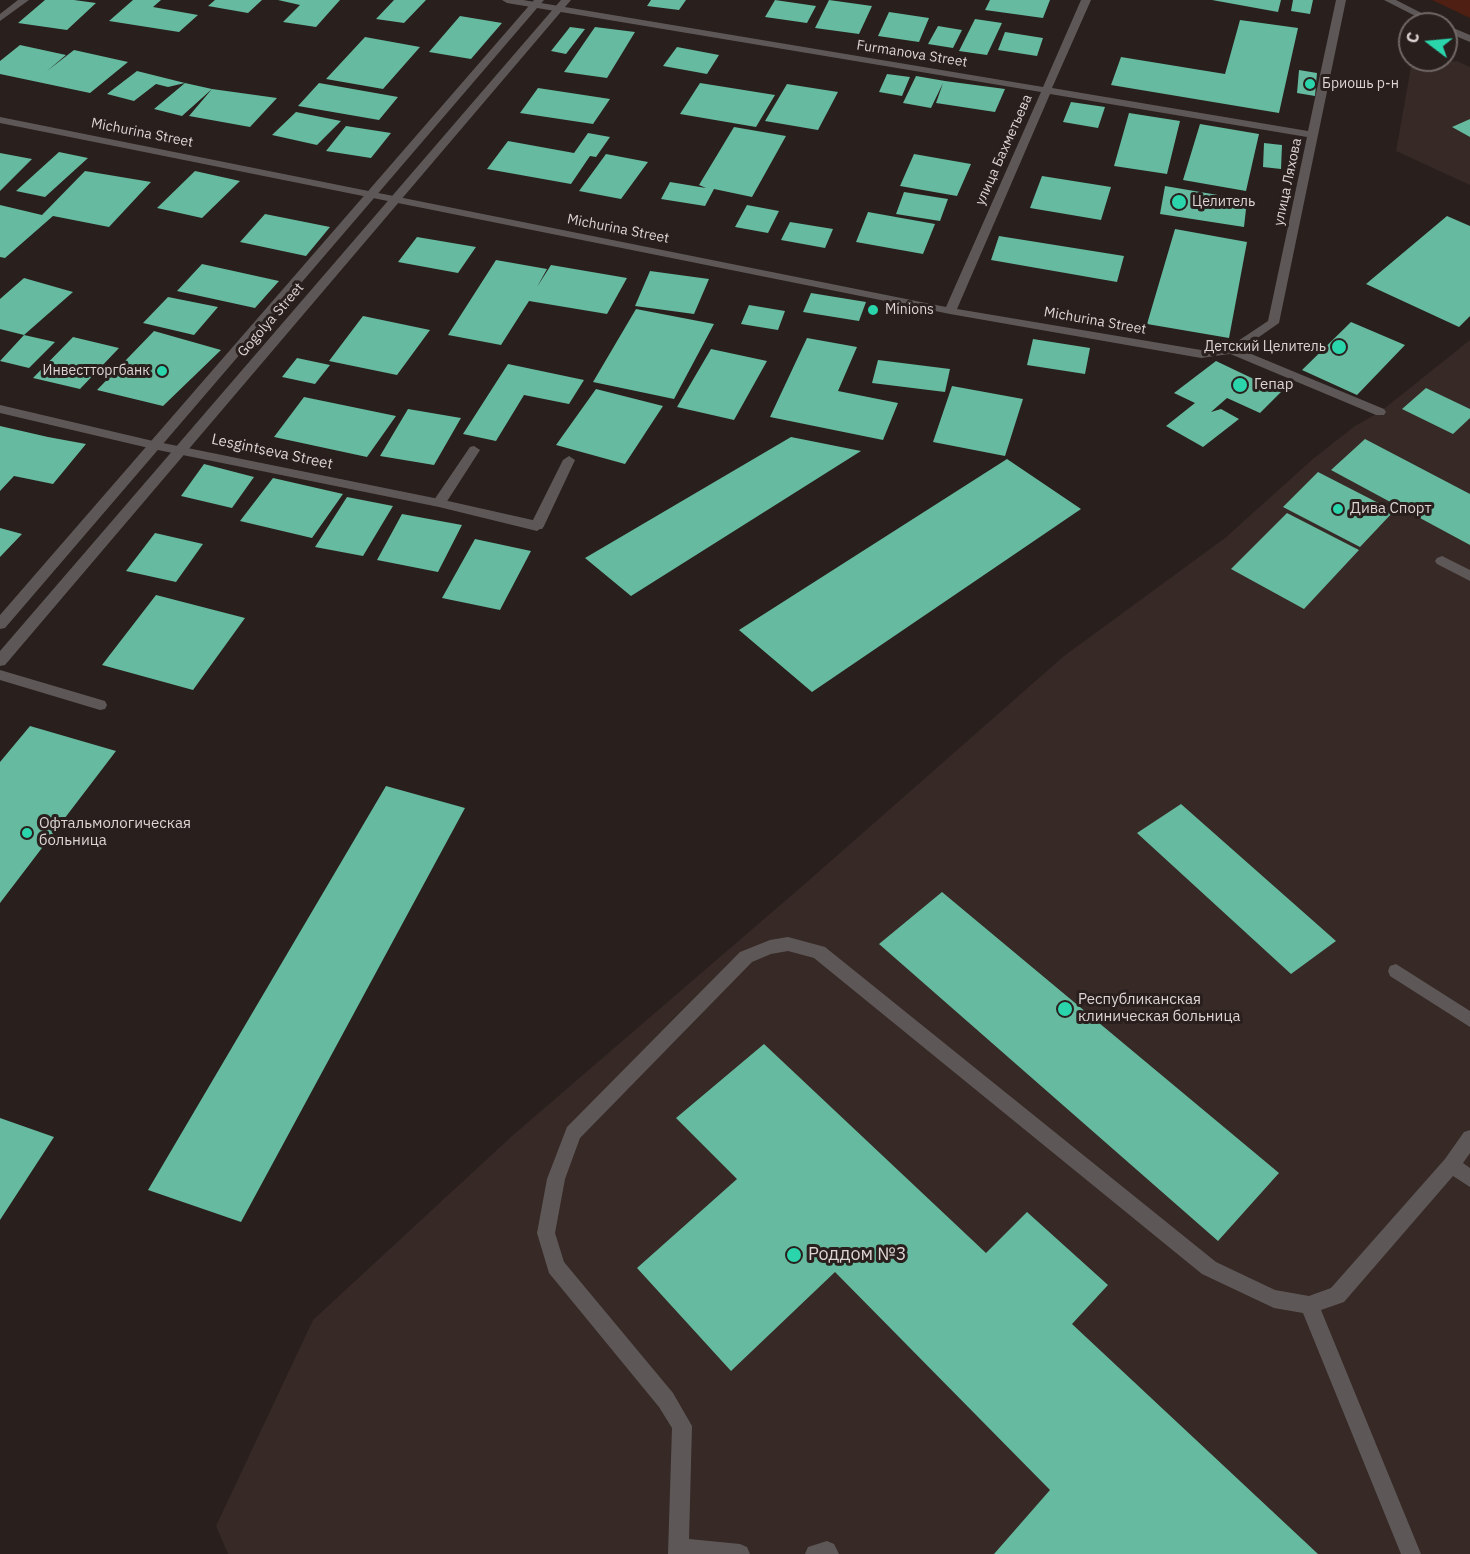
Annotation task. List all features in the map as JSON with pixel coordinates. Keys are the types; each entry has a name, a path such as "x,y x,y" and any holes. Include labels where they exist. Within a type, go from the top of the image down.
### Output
{"street":[{"path":"0,18 24,0"},
{"name":"Furmanova Street","path":"507,0 537,2 558,10 1313,135"},
{"name":"Gogolya Street","path":"0,661 566,0"},
{"name":"улица Бахметьева","path":"950,311 1086,0"},
{"name":"улица Ляхова","path":"1232,350 1273,323 1341,0"},
{"path":"1389,0 1414,12"},
{"name":"Gogolya Street","path":"0,624 537,2"},
{"name":"Michurina Street","path":"0,120 950,311 1201,354 1232,350"},
{"path":"1232,350 1380,412"},
{"name":"Lesgintseva Street","path":"0,408 153,445 439,503 537,526 569,460"},
{"path":"439,503 474,450"},
{"path":"1442,561 1470,576"},
{"path":"0,675 100,705"},
{"path":"740,1554 678,1551 682,1426 666,1400 556,1267 546,1233 556,1179 573,1133 746,957 770,947 788,944 819,952 1209,1268 1274,1299 1309,1305 1337,1295 1451,1165 1470,1138"},
{"path":"1396,971 1470,1020"},
{"path":"1451,1165 1470,1178"},
{"path":"1309,1305 1411,1554"},
{"path":"815,1554 827,1551 829,1554"}],"shaded area":[{"path":"1432,0 1470,0 1470,18"},
{"path":"1458,61 1470,67 1470,185 1396,151 1410,72 1458,72"},
{"name":"Республиканская клиническая больница","path":"1470,340 1470,1554 228,1554 216,1526 313,1320 512,1136 807,882 1064,656 1225,538 1314,458 1355,426 1380,412"}],"building":[{"path":"45,0 96,3 67,30 18,23"},
{"path":"133,0 161,0 153,7 198,15 179,32 109,21"},
{"path":"215,0 262,0 248,13 208,6"},
{"path":"278,0 340,0 316,27 283,22 300,5"},
{"path":"394,0 426,0 404,23 376,19"},
{"path":"651,0 686,0 679,10 647,6"},
{"path":"775,0 816,6 807,23 765,17"},
{"path":"829,0 872,6 859,34 815,28"},
{"path":"990,0 1050,0 1043,18 985,10"},
{"path":"1212,0 1281,0 1278,12"},
{"path":"1293,0 1313,0 1310,14 1291,11"},
{"path":"889,12 929,18 919,42 878,36"},
{"path":"460,16 502,23 471,59 429,52"},
{"path":"975,19 1002,23 987,55 959,51"},
{"path":"1240,20 1298,28 1279,113 1111,85 1121,57 1225,74"},
{"path":"938,26 962,30 953,48 928,44"},
{"path":"570,27 585,29 566,54 551,51"},
{"path":"595,27 635,32 607,78 564,72"},
{"path":"1005,32 1043,38 1037,56 998,50"},
{"path":"365,37 420,47 383,89 326,79"},
{"path":"20,45 66,55 47,71 74,50 128,62 90,93 0,74 0,61"},
{"path":"677,47 719,55 707,74 663,66"},
{"path":"1299,70 1317,73 1315,96 1297,93"},
{"path":"137,71 185,83 168,87 156,84 134,101 107,94"},
{"path":"887,74 910,77 902,96 879,92"},
{"path":"916,76 1005,89 995,112 936,103 943,83 931,108 903,103"},
{"path":"185,83 212,89 182,116 154,109"},
{"path":"319,83 398,97 379,120 298,106"},
{"path":"700,83 775,95 756,127 680,114"},
{"path":"787,84 838,92 818,130 765,121"},
{"path":"538,88 610,99 593,124 520,113"},
{"path":"212,89 277,98 250,127 189,116"},
{"path":"1071,102 1105,107 1098,128 1063,122"},
{"path":"296,112 341,121 317,145 272,135"},
{"path":"1129,113 1180,121 1167,174 1114,166"},
{"path":"1470,119 1470,137 1452,127"},
{"path":"1200,124 1259,134 1246,191 1183,180"},
{"path":"346,126 391,133 371,158 326,151"},
{"path":"734,127 786,136 752,197 714,189 705,206 661,199 670,182 706,188 699,185"},
{"path":"588,133 610,137 596,157 590,156 571,184 487,169 508,141 574,153"},
{"path":"1264,143 1282,145 1281,169 1263,167"},
{"path":"59,152 88,158 45,197 16,191"},
{"path":"0,153 32,159 0,191"},
{"path":"606,154 648,162 621,199 579,191"},
{"path":"914,154 971,164 957,196 900,186"},
{"path":"85,171 151,182 109,227 53,216 5,258 0,257 0,205 42,215"},
{"path":"195,171 240,181 202,218 157,208"},
{"path":"1042,176 1111,187 1101,220 1030,208"},
{"path":"1165,186 1247,200 1244,227 1160,214"},
{"path":"904,192 948,199 940,221 896,214"},
{"path":"747,205 779,211 768,233 735,227"},
{"path":"868,212 935,224 923,254 856,242"},
{"path":"265,214 330,227 306,256 240,242"},
{"path":"1447,216 1470,226 1470,316 1459,327 1366,284"},
{"path":"790,222 833,229 825,248 781,240"},
{"path":"1175,229 1247,242 1229,338 1147,324"},
{"path":"999,236 1124,256 1117,282 991,260"},
{"path":"417,237 476,247 458,273 398,262"},
{"path":"496,260 547,269 537,287 551,265 627,278 607,314 529,301 501,345 448,335"},
{"path":"202,264 279,281 255,308 177,291"},
{"path":"650,271 709,279 694,314 635,306"},
{"path":"24,278 73,292 24,335 0,329 0,299"},
{"path":"811,293 866,302 859,321 803,312"},
{"path":"168,297 218,307 194,335 143,323"},
{"path":"749,305 785,311 778,330 741,324"},
{"path":"636,309 714,324 674,399 593,382"},
{"path":"363,316 430,330 397,375 329,361"},
{"path":"1351,322 1405,345 1357,395 1302,370"},
{"path":"154,331 221,350 163,406 97,390"},
{"path":"24,335 55,342 29,368 0,361"},
{"path":"73,337 119,348 80,389 33,378"},
{"path":"807,338 857,347 838,391 898,403 883,440 770,417"},
{"path":"1033,339 1090,348 1085,374 1027,365"},
{"path":"711,349 767,361 734,420 677,407"},
{"path":"297,358 330,365 315,384 282,377"},
{"path":"878,360 950,369 945,392 872,383"},
{"path":"1216,361 1281,392 1260,413 1227,398 1211,412 1221,409 1239,419 1203,447 1166,426 1195,403 1174,393"},
{"path":"508,364 584,380 569,404 524,395 496,441 463,434"},
{"path":"952,386 1023,399 1005,456 933,442"},
{"path":"1426,388 1470,409 1470,418 1453,434 1402,409"},
{"path":"596,389 663,406 625,464 556,445"},
{"path":"304,397 396,416 367,457 274,437"},
{"path":"408,409 461,418 434,465 380,456"},
{"path":"0,426 86,444 53,484 14,476 0,491"},
{"path":"791,437 861,451 631,596 585,558"},
{"path":"1365,439 1470,494 1470,545 1331,470"},
{"path":"1007,459 1081,509 812,692 739,630"},
{"path":"204,464 254,477 232,508 181,496"},
{"name":"Дива Спорт","path":"1318,472 1394,511 1360,547 1283,507"},
{"path":"273,478 343,494 312,538 240,521"},
{"path":"347,497 393,506 363,556 315,547"},
{"path":"1287,513 1359,550 1304,609 1231,569"},
{"path":"402,514 462,525 438,572 377,560"},
{"path":"0,528 22,534 0,557"},
{"path":"155,533 203,544 176,582 126,571"},
{"path":"475,539 531,551 500,610 442,598"},
{"path":"156,595 245,618 193,690 102,665"},
{"name":"Офтальмологическая больница","path":"30,726 116,751 0,903 0,762"},
{"path":"386,786 465,808 241,1222 148,1190"},
{"path":"1181,804 1336,941 1291,974 1137,833"},
{"path":"942,892 1279,1173 1218,1241 879,944"},
{"path":"764,1044 986,1253 1027,1212 1108,1285 1072,1324 1318,1554 994,1554 1050,1490 835,1272 731,1371 637,1268 737,1179 676,1118"},
{"path":"0,1118 54,1137 0,1220"}],"place":[{"name":"Бриошь р-н","path":"1310,84"},
{"name":"Целитель","path":"1179,202"},
{"name":"Minions","path":"873,310"},
{"name":"Детский Целитель","path":"1339,347"},
{"name":"Инвестторгбанк","path":"162,371"},
{"name":"Гепар","path":"1240,385"},
{"name":"Дива Спорт","path":"1338,509"},
{"name":"Офтальмологическая больница","path":"27,833"},
{"name":"Республиканская клиническая больница","path":"1065,1009"},
{"name":"Роддом №3","path":"794,1255"}]}
